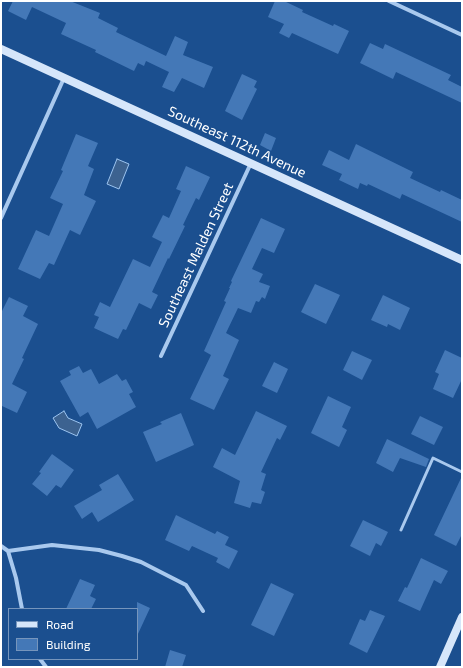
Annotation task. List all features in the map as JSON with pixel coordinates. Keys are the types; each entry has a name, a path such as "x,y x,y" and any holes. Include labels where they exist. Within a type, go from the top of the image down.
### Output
{"main road":[{"name":"Southeast 112th Avenue","path":"1,49 462,260"},
{"path":"440,667 461,620"}],"street":[{"path":"390,1 462,34"},
{"path":"1,218 65,77"},
{"name":"Southeast Malden Street","path":"161,356 251,163"},
{"path":"8,551 52,545 99,550 122,556 141,562 186,585 203,611"},
{"path":"1,546 8,551 16,578 22,608"}],"lane":[{"path":"401,530 433,458 462,472"}],"water":[{"path":"117,159 129,164 119,189 107,184"},
{"path":"64,411 68,418 82,424 77,436 59,428 53,418"}],"building":[{"path":"13,1 70,1 100,13 98,18 118,28 116,32 166,56 175,36 188,42 183,55 213,67 204,88 182,78 174,92 162,87 169,72 146,61 144,66 138,63 134,71 95,52 96,50 61,34 66,23 32,7 26,20 8,11"},
{"path":"275,1 284,1 303,10 302,12 333,26 334,24 349,31 338,54 292,33 289,38 279,33 284,24 268,17"},
{"path":"370,43 383,49 385,44 451,75 448,80 462,87 462,103 396,72 393,79 360,63"},
{"path":"242,74 257,81 254,87 257,89 242,120 225,111"},
{"path":"265,133 276,138 271,151 260,145"},
{"path":"76,134 98,143 88,166 94,169 84,195 96,201 80,235 70,230 54,265 49,263 40,279 18,269 36,230 49,236 63,204 50,198 63,171 61,170"},
{"path":"356,144 413,172 410,178 440,192 441,190 462,200 462,222 402,194 400,199 368,184 367,186 360,183 358,189 339,180 342,174 322,165 329,150 349,160"},
{"path":"186,166 210,177 199,200 196,198 183,225 185,226 152,292 158,295 151,309 139,303 126,330 123,329 118,339 94,328 99,317 94,315 100,302 110,307 133,259 150,267 162,242 152,237 163,215 169,218 181,191 176,189"},
{"path":"261,218 285,229 274,253 262,248 252,269 263,274 259,282 270,286 265,299 262,297 259,302 256,301 251,313 238,308 226,333 239,340 223,376 229,379 214,410 190,399 211,355 204,351 226,302 224,301 230,288 231,281"},
{"path":"315,284 340,295 326,324 301,312"},
{"path":"383,295 410,308 400,330 388,324 387,327 371,320"},
{"path":"9,297 28,306 23,316 38,324 12,384 27,392 17,413 2,406 1,407 1,313"},
{"path":"445,350 462,358 462,379 453,398 433,389 439,374 435,372"},
{"path":"352,351 372,360 362,380 343,370"},
{"path":"274,362 288,369 277,393 262,386"},
{"path":"79,366 83,373 91,369 99,384 117,374 122,381 126,379 133,392 129,394 136,407 97,429 88,412 80,417 60,381 71,375 69,371"},
{"path":"328,396 351,407 342,427 347,430 339,447 311,433"},
{"path":"256,411 287,426 280,440 277,438 261,472 266,474 261,490 265,492 261,504 252,502 250,508 234,503 240,481 213,467 222,448 235,455"},
{"path":"181,413 194,445 156,462 143,432 162,424 160,422"},
{"path":"420,416 443,427 434,445 411,434"},
{"path":"387,439 429,459 426,467 400,458 393,472 376,463"},
{"path":"52,454 74,470 61,488 56,485 47,496 32,484 41,473 39,472"},
{"path":"118,474 134,500 98,522 92,512 82,519 74,506 102,490 99,485"},
{"path":"462,476 462,534 456,546 434,535"},
{"path":"176,515 215,534 217,531 229,537 225,545 238,551 229,569 216,562 218,558 192,546 189,551 165,540"},
{"path":"363,520 388,532 381,546 376,543 370,556 350,546"},
{"path":"421,558 448,571 441,584 434,580 420,611 398,601 405,587 407,588"},
{"path":"80,579 95,585 90,596 96,599 92,608 66,608"},
{"path":"271,583 294,594 274,636 251,625"},
{"path":"137,602 150,608 138,634 138,608"},
{"path":"370,610 385,616 367,653 349,644 360,619 365,621"},
{"path":"170,650 186,655 182,667 165,667"}]}
